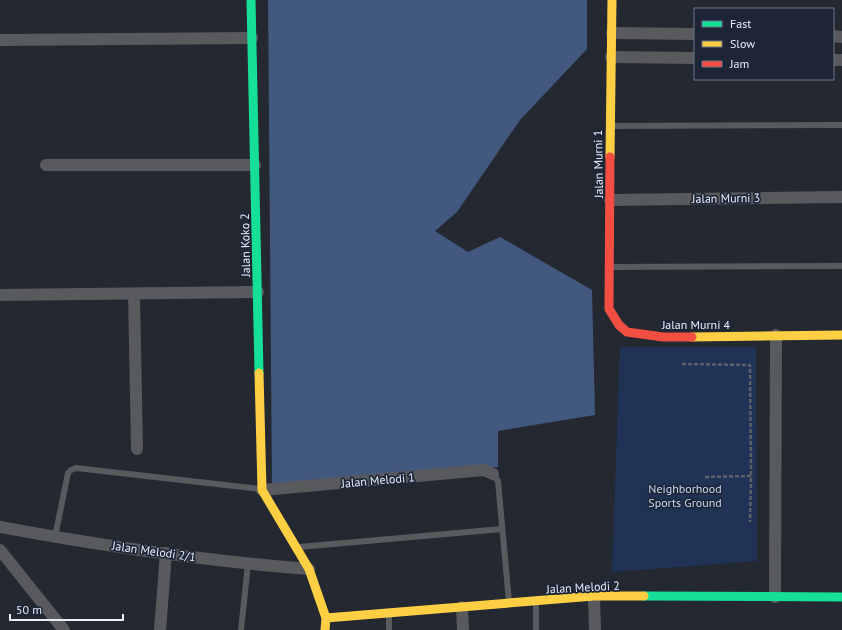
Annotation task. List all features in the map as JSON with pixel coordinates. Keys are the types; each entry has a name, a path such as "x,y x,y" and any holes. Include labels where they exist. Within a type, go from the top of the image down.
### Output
{"street":[{"name":"Jalan Koko 2","path":"251,0 262,490"},
{"name":"Jalan Murni 1","path":"612,0 609,309 618,325"},
{"path":"612,33 694,34"},
{"path":"0,40 252,38"},
{"path":"611,57 694,58"},
{"path":"46,165 255,165"},
{"name":"Jalan Murni 3","path":"610,200 842,197"},
{"path":"0,295 258,292"},
{"path":"134,294 136,449"},
{"name":"Jalan Murni 4","path":"618,325 627,332 663,337 842,335"},
{"path":"775,597 776,335"},
{"name":"Jalan Melodi 1","path":"262,490 484,470 493,474"},
{"path":"262,490 309,570 326,618 325,630"},
{"name":"Jalan Melodi 2/1","path":"0,527 55,537 166,553 248,564 309,570"},
{"path":"0,550 64,630"},
{"path":"160,630 166,553"},
{"path":"594,596 594,630"},
{"name":"Jalan Melodi 2","path":"326,618 594,596 842,597"},
{"path":"462,608 463,630"}],"lane":[{"path":"610,126 842,125"},
{"path":"609,267 842,266"},
{"path":"55,537 68,474 71,470 76,468 262,490"},
{"path":"493,474 498,481 509,603"},
{"path":"296,547 502,529"},
{"path":"241,630 248,564"},
{"path":"536,601 536,630"},
{"path":"389,614 390,630"}],"path":[{"path":"682,364 750,365 750,522"},
{"path":"704,477 751,476"}],"green space":[{"name":"Neighborhood Sports Ground","path":"620,347 756,347 757,561 612,572"}],"shaded area":[{"path":"268,0 587,0 587,49 520,120 457,212 435,231 468,252 500,237 592,290 595,415 498,431 498,467 272,484"}],"traffic: fast":[{"path":"251,0 259,373"},
{"path":"644,596 842,597"}],"traffic: slow":[{"path":"610,157 612,0"},
{"path":"692,337 842,335"},
{"path":"259,373 262,490 309,569 326,618 325,630"},
{"path":"326,618 594,596 644,596"}],"traffic: jam":[{"path":"610,157 609,309 619,325 627,332 663,337 692,337"}]}
